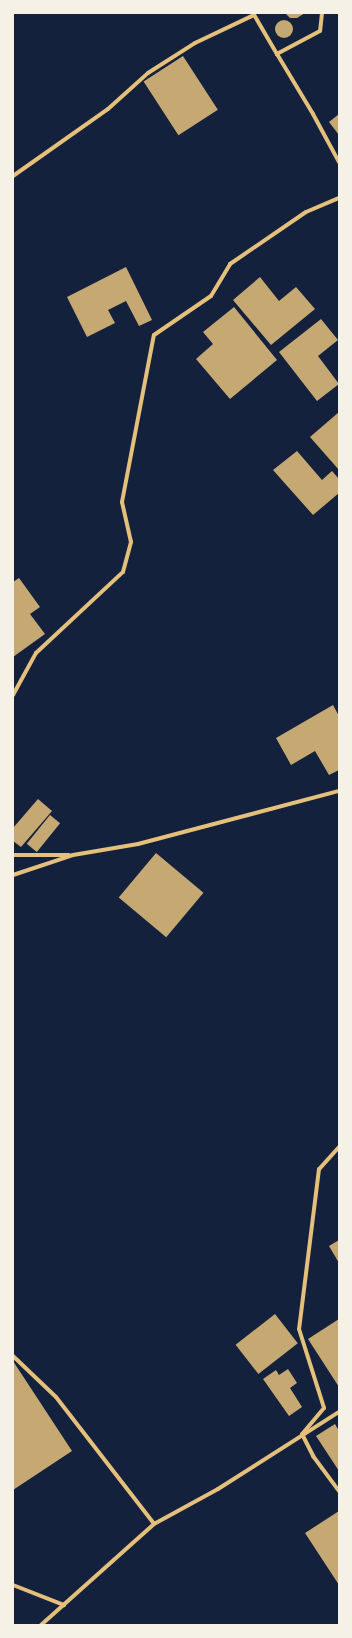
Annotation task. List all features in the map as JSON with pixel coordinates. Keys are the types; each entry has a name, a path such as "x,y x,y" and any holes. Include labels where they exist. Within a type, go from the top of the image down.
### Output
{"street":[{"path":"277,54 320,31 322,13"},
{"path":"13,176 108,109 148,73 195,43 253,14 313,114 339,162"},
{"path":"13,695 36,654 123,572 131,542 122,502 154,334 211,296 230,264 306,212 339,198"},
{"path":"13,875 73,855 138,844 339,791"},
{"path":"13,855 73,855"},
{"path":"302,1434 324,1408 299,1330 319,1169 339,1147"},
{"path":"13,1356 56,1397 154,1524"},
{"path":"41,1625 154,1524 218,1489 302,1434 339,1412"},
{"path":"302,1434 313,1456 339,1491"},
{"path":"13,1585 64,1605"}],"building":[{"path":"285,13 305,13 297,18 290,18"},
{"path":"284,20 290,23 293,29 290,35 284,38 278,35 275,29 278,23"},
{"path":"183,56 218,110 178,135 144,82"},
{"path":"339,114 339,135 329,122"},
{"path":"126,267 152,320 139,326 126,301 108,310 115,323 87,337 67,297"},
{"path":"260,277 279,301 296,287 315,309 271,345 233,300"},
{"path":"234,307 277,360 230,399 196,359 213,344 203,332"},
{"path":"321,319 338,340 318,356 339,384 317,401 279,352"},
{"path":"339,412 339,470 310,437"},
{"path":"297,451 322,480 332,471 339,479 339,493 313,515 273,470"},
{"path":"19,578 40,607 30,614 45,634 13,657 13,582"},
{"path":"333,705 339,716 339,770 329,775 315,751 291,765 276,738"},
{"path":"38,799 52,811 21,847 13,841 13,828"},
{"path":"50,815 60,823 37,852 27,844"},
{"path":"156,853 203,893 166,937 119,897"},
{"path":"339,1240 339,1263 329,1246"},
{"path":"275,1314 298,1343 258,1374 236,1345"},
{"path":"339,1319 339,1387 308,1339"},
{"path":"13,1361 72,1451 13,1490"},
{"path":"288,1369 297,1383 290,1388 302,1407 289,1416 263,1379 276,1370 279,1375"},
{"path":"335,1424 339,1431 339,1471 316,1436"},
{"path":"339,1511 338,1539 339,1585 305,1533"}]}
